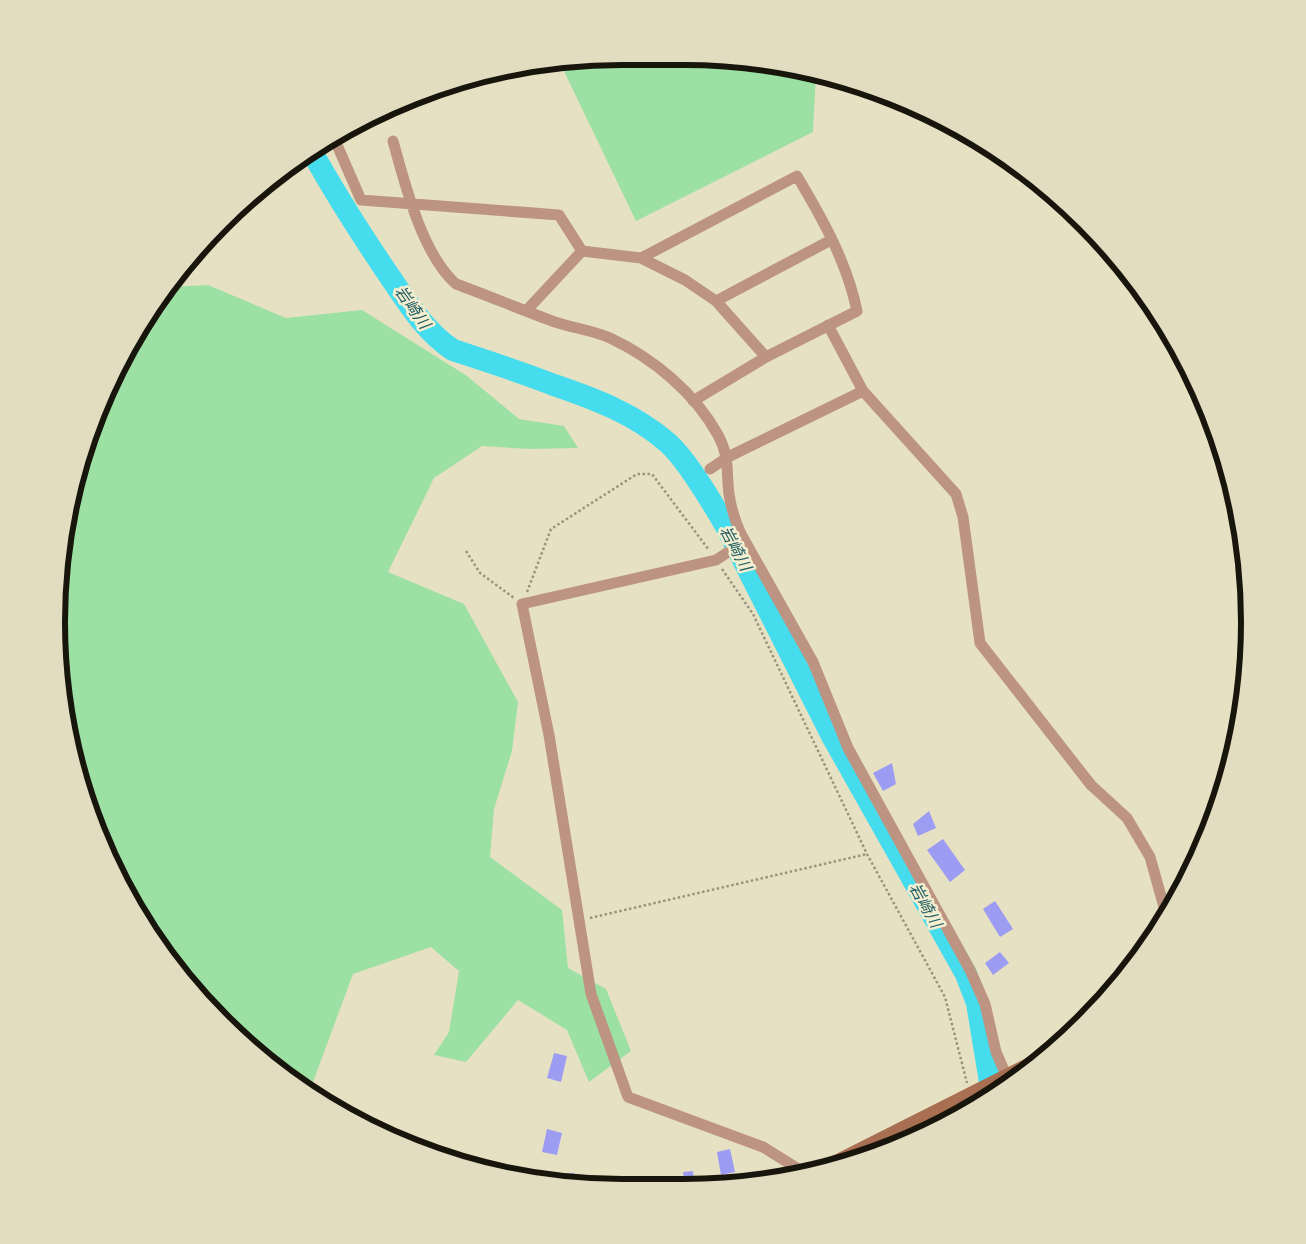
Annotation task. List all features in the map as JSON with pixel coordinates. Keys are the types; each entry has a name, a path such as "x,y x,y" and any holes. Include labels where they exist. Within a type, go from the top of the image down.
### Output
{"street":[{"path":"393,141 411,204 443,272 456,284 557,323 608,337 631,349 646,358 678,385 693,401 718,435 728,457 729,494 734,519 813,662 848,748 970,970 985,1004 1004,1078"},
{"path":"337,144 361,200 559,215 582,251"},
{"path":"641,258 797,176 817,210 851,283 857,311 766,357 693,401"},
{"path":"716,301 831,240"},
{"path":"582,251 641,258 685,280 716,301 766,357"},
{"path":"526,311 582,251"},
{"path":"828,326 863,391 956,494 963,517 980,644 1091,785 1127,818 1150,857 1163,905"},
{"path":"710,469 728,457 863,391"},
{"path":"745,541 716,560 522,604 549,735 591,994 628,1097 763,1147 796,1167"},
{"path":"860,1150 972,1092 998,1081"}],"path":[{"path":"466,551 480,573 522,604 550,529 637,474 652,474 716,560 753,614 867,854 944,997 972,1092"},
{"path":"579,921 867,854"}],"green space":[{"path":"622,65 720,66 757,70 816,81 813,132 636,221 563,69"},
{"path":"208,285 286,318 362,310 467,376 519,419 564,426 578,448 530,449 482,446 434,478 388,572 464,604 518,702 512,751 494,809 490,857 562,910 568,968 606,989 631,1051 589,1082 567,1030 518,1000 466,1062 434,1055 449,1032 459,971 431,947 353,974 312,1084 255,1041 203,989 159,931 122,868 107,835 95,801 76,731 66,658 66,586 76,513 84,478 107,409 140,343 177,287"}],"building":[{"path":"892,763 896,784 883,791 873,773"},
{"path":"929,811 936,828 918,836 913,824"},
{"path":"943,839 965,870 950,882 927,850"},
{"path":"995,901 1013,929 1000,937 983,909"},
{"path":"1000,952 1009,963 993,975 985,963"},
{"path":"554,1053 567,1056 561,1082 547,1078"},
{"path":"547,1129 562,1133 557,1155 542,1152"},
{"path":"730,1149 735,1172 721,1175 717,1152"},
{"path":"693,1171 694,1179 684,1179 683,1172"},
{"path":"574,1173 574,1177 551,1174"}],"waterway":[{"name":"岩崎川","path":"315,158 347,211 401,293 424,324 442,342 453,350 517,371 614,408 642,424 668,443 692,471 727,528 832,736 966,974 977,1003 991,1086"}]}
